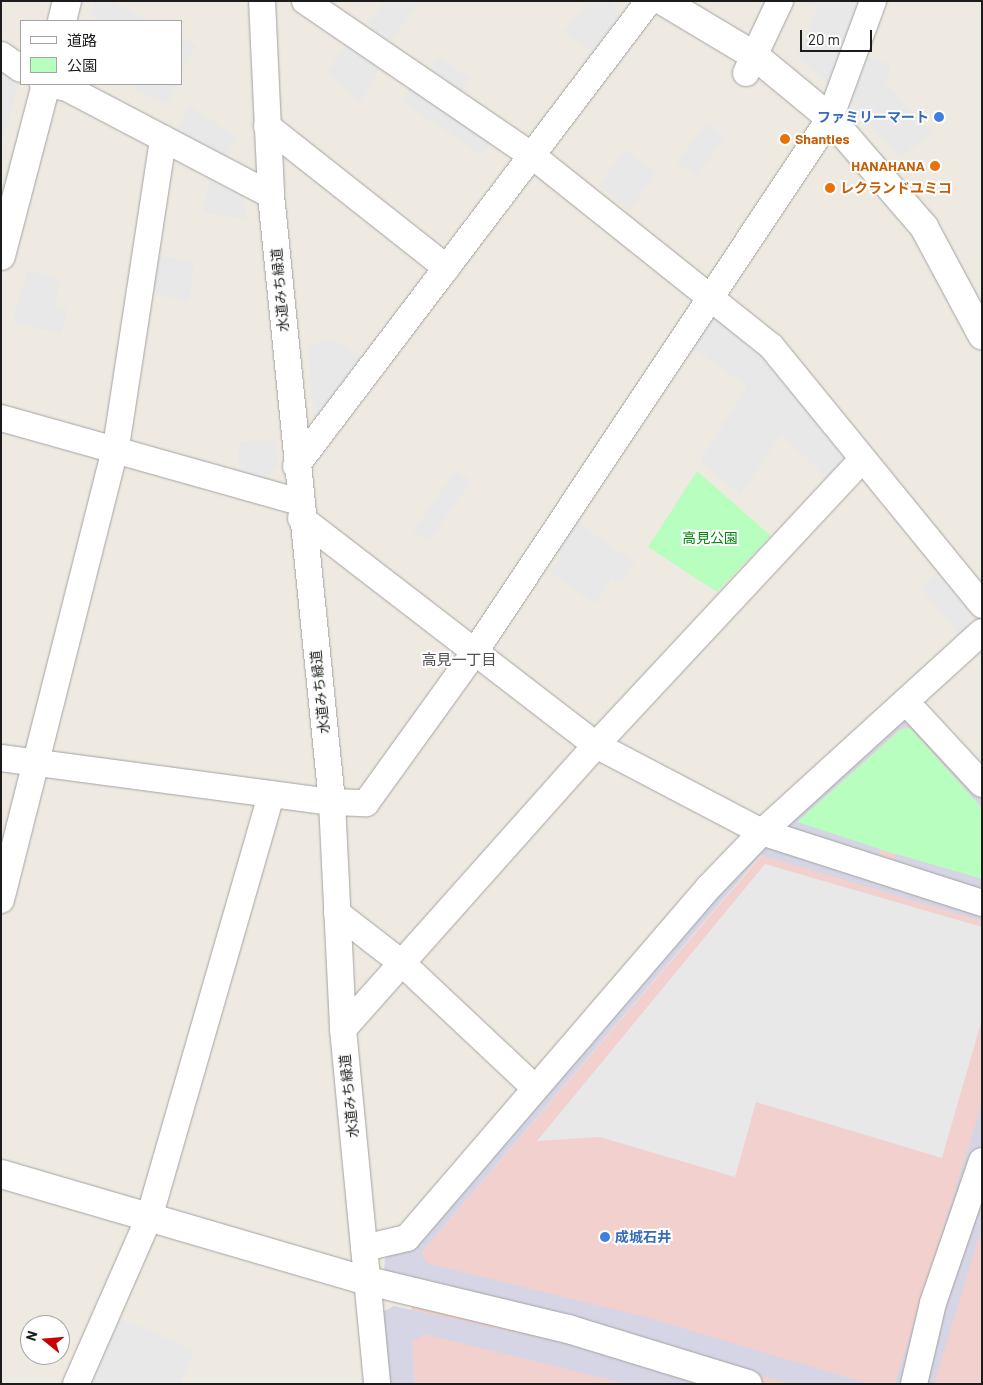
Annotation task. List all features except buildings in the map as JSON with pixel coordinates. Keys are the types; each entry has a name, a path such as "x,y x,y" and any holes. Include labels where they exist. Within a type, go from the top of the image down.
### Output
{"street":[{"path":"62,20 67,1"},
{"name":"水道みち緑道","path":"262,1 271,195 300,510 332,802 343,1029 377,1384"},
{"path":"305,1 534,157 708,299 771,346 861,461 982,605"},
{"path":"296,466 446,268 534,157 649,1"},
{"path":"663,1 750,64 830,118 924,227 982,335"},
{"path":"750,64 780,1"},
{"path":"1,758 332,802 366,803 474,654 830,118 873,1"},
{"path":"1,55 20,68"},
{"path":"1,256 44,85"},
{"path":"50,85 67,88 271,195"},
{"path":"267,126 446,268"},
{"path":"1,900 116,447 163,138"},
{"path":"1,418 116,447 300,510 474,654 596,745 762,832 982,903"},
{"path":"343,1029 404,964 596,745 861,461"},
{"path":"364,1248 407,1238 535,1088 762,832 907,703 982,632"},
{"path":"907,703 982,784"},
{"path":"76,1384 148,1218 271,794"},
{"path":"337,914 404,964 535,1088"},
{"path":"914,1384 934,1303 982,1161"},
{"path":"1,1174 368,1281 568,1329 748,1384"}],"shaded area":[{"path":"95,1 111,1 146,20 100,20 91,15"},
{"path":"386,1 420,1 391,41 366,25"},
{"path":"588,1 607,1 616,6 618,17 592,51 563,32"},
{"path":"799,1 864,1 835,84 827,84 797,56 817,9 835,14"},
{"path":"182,38 196,45 182,73"},
{"path":"345,45 380,68 360,103 327,72"},
{"path":"861,54 891,65 886,83 933,134 900,157 846,98"},
{"path":"439,57 470,78 462,90 431,69"},
{"path":"1,71 19,84 2,141 1,140"},
{"path":"137,85 176,85 167,104 135,89"},
{"path":"411,87 492,141 482,155 402,102"},
{"path":"189,106 237,137 225,157 175,133"},
{"path":"706,123 725,137 697,177 677,163"},
{"path":"625,150 656,172 631,210 598,186"},
{"path":"209,180 244,198 246,220 203,212"},
{"path":"155,255 194,262 189,302 148,291"},
{"path":"27,270 61,279 54,305 68,310 61,334 13,321"},
{"path":"715,318 761,357 841,455 841,464 828,479 781,435 741,496 700,461 747,386 689,346 705,320"},
{"path":"333,339 368,362 316,433 307,346"},
{"path":"275,439 278,466 264,480 239,472 239,442"},
{"path":"456,470 471,481 429,542 413,531"},
{"path":"575,521 635,562 622,583 612,578 595,604 551,573 562,556 555,552"},
{"path":"937,573 970,614 968,625 958,634 921,588"},
{"path":"905,716 982,796 982,808 910,727 901,728 797,822 880,849 877,860 788,839 785,822"},
{"path":"908,720 982,806 982,1384 414,1384 410,1318 421,1253 762,855"},
{"path":"765,844 982,910 982,921 761,855 421,1253 426,1263 645,1317 869,1384 790,1384 591,1324 384,1271 385,1259"},
{"path":"896,854 982,879 982,897 893,864"},
{"path":"765,864 982,927 982,1019 942,1158 756,1102 735,1177 600,1137 537,1141"},
{"path":"982,1103 982,1142 964,1206 907,1384 895,1384"},
{"path":"982,1178 982,1227 934,1384 919,1384"},
{"path":"394,1306 578,1346 701,1384 627,1384 424,1334 412,1343 414,1384 388,1384 382,1321 384,1311"},
{"path":"119,1317 195,1351 180,1384 88,1384"}],"green space":[{"name":"高見公園","path":"697,471 771,536 717,592 648,547"},
{"path":"910,728 982,808 982,879 798,826 797,822 901,729"}],"place":[{"name":"ファミリーマート","path":"939,117"},
{"name":"Shanties","path":"785,139"},
{"name":"HANAHANA","path":"935,166"},
{"name":"レクランドユミコ","path":"830,188"},
{"name":"成城石井","path":"605,1237"}],"district":[{"name":"高見一丁目","path":"459,660"}]}
